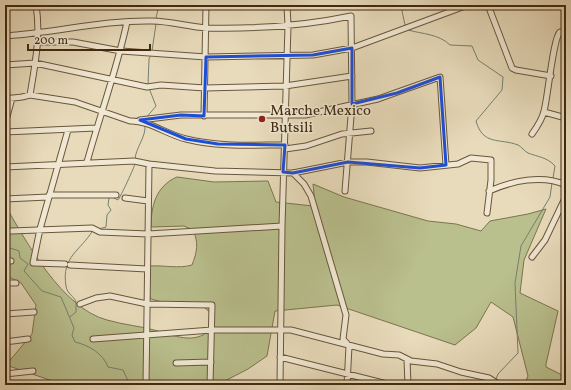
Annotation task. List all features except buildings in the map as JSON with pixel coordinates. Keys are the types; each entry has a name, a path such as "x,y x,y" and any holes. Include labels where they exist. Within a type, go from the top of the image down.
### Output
{"street":[{"path":"30,95 38,42 39,21 36,5"},
{"path":"204,116 206,5"},
{"path":"280,385 283,172 288,26 287,5"},
{"path":"38,42 73,42 121,51 206,57 313,55 352,48 407,29 452,8 468,5"},
{"path":"488,5 512,68 551,76"},
{"path":"562,5 566,10"},
{"path":"5,36 127,22 155,21 205,28 288,26 323,22 351,16 352,104 345,191"},
{"path":"86,162 101,110 121,51 127,22"},
{"path":"532,134 539,124 544,112 551,76 556,35 560,32 566,32"},
{"path":"5,65 35,63 112,80 148,86 161,85 205,88 285,86 352,76"},
{"path":"5,99 30,95 74,102 130,121 181,115 305,115 397,93 440,77 446,165"},
{"path":"5,124 12,98"},
{"path":"544,112 566,118"},
{"path":"140,120 156,129 186,139 218,144 285,147 306,146 350,133 371,132"},
{"path":"5,132 96,128"},
{"path":"68,130 57,164 40,229 33,263 147,269"},
{"path":"5,167 86,162 135,161 215,172 293,173 348,162 367,162 420,168 463,163 472,158 483,158 491,160 491,180 487,213"},
{"path":"146,385 149,164"},
{"path":"293,173 304,184 314,204 346,314 343,340 349,346 347,385"},
{"path":"489,191 517,181 555,180 566,185"},
{"path":"5,199 116,194"},
{"path":"532,257 545,240 566,196"},
{"path":"125,198 148,201"},
{"path":"11,231 40,229 94,229 100,232 148,234 282,226"},
{"path":"5,261 11,261"},
{"path":"5,283 16,283"},
{"path":"80,304 96,298 110,296 147,304 212,305 210,385"},
{"path":"5,314 34,312"},
{"path":"94,339 212,330 280,329 305,333 383,354 399,355 418,363 437,364 497,382"},
{"path":"5,342 28,339"},
{"path":"280,357 391,385"},
{"path":"407,359 408,385"},
{"path":"176,363 211,362"},
{"path":"5,374 32,371"}],"highlighted area":[{"path":"352,48 352,104 397,93 440,77 446,165 420,168 348,162 293,173 283,172 285,145 218,144 186,139 140,120 181,115 204,116 206,57 313,55"}],"green space":[{"path":"177,177 214,182 268,181 276,202 313,206 315,205 313,184 344,197 428,221 456,224 481,231 490,221 546,209 524,260 520,293 558,311 546,367 566,377 566,385 524,385 528,376 513,317 491,302 476,328 455,345 337,305 275,311 267,356 248,369 217,385 64,385 6,365 32,334 36,305 21,283 5,275 5,205 47,272 75,302 91,313 113,322 187,338 200,336 207,333 213,327 211,313 199,303 162,302 151,299 147,291 150,266 182,267 192,265 195,256 197,243 193,230 184,226 151,227 152,212 156,198 164,186"}],"waterway":[{"path":"156,18 159,5"},
{"path":"404,5 402,11 405,25"},
{"path":"152,51 156,24"},
{"path":"408,30 436,36 446,41 450,45 472,46 478,60 503,77 502,90 476,121 479,129 488,138 518,145 528,153 549,161 555,166 553,178"},
{"path":"148,85 149,59 151,55"},
{"path":"146,118 156,106 149,88"},
{"path":"135,159 144,134 145,126"},
{"path":"114,198 118,200 135,164"},
{"path":"496,379 498,374 518,353 515,283 521,246 550,197 552,183"},
{"path":"99,229 106,227 107,215 111,210 108,205 109,198 111,197"},
{"path":"5,224 8,226 7,247 19,251 20,258 28,264 24,271 42,291 61,297 74,328 72,335 75,342 94,350 103,358 108,367 123,370 130,385"},
{"path":"70,317 76,312 76,302 66,286 66,268 73,255 93,230"}],"place":[{"name":"Marche Mexico Butsili","path":"262,119"}]}
